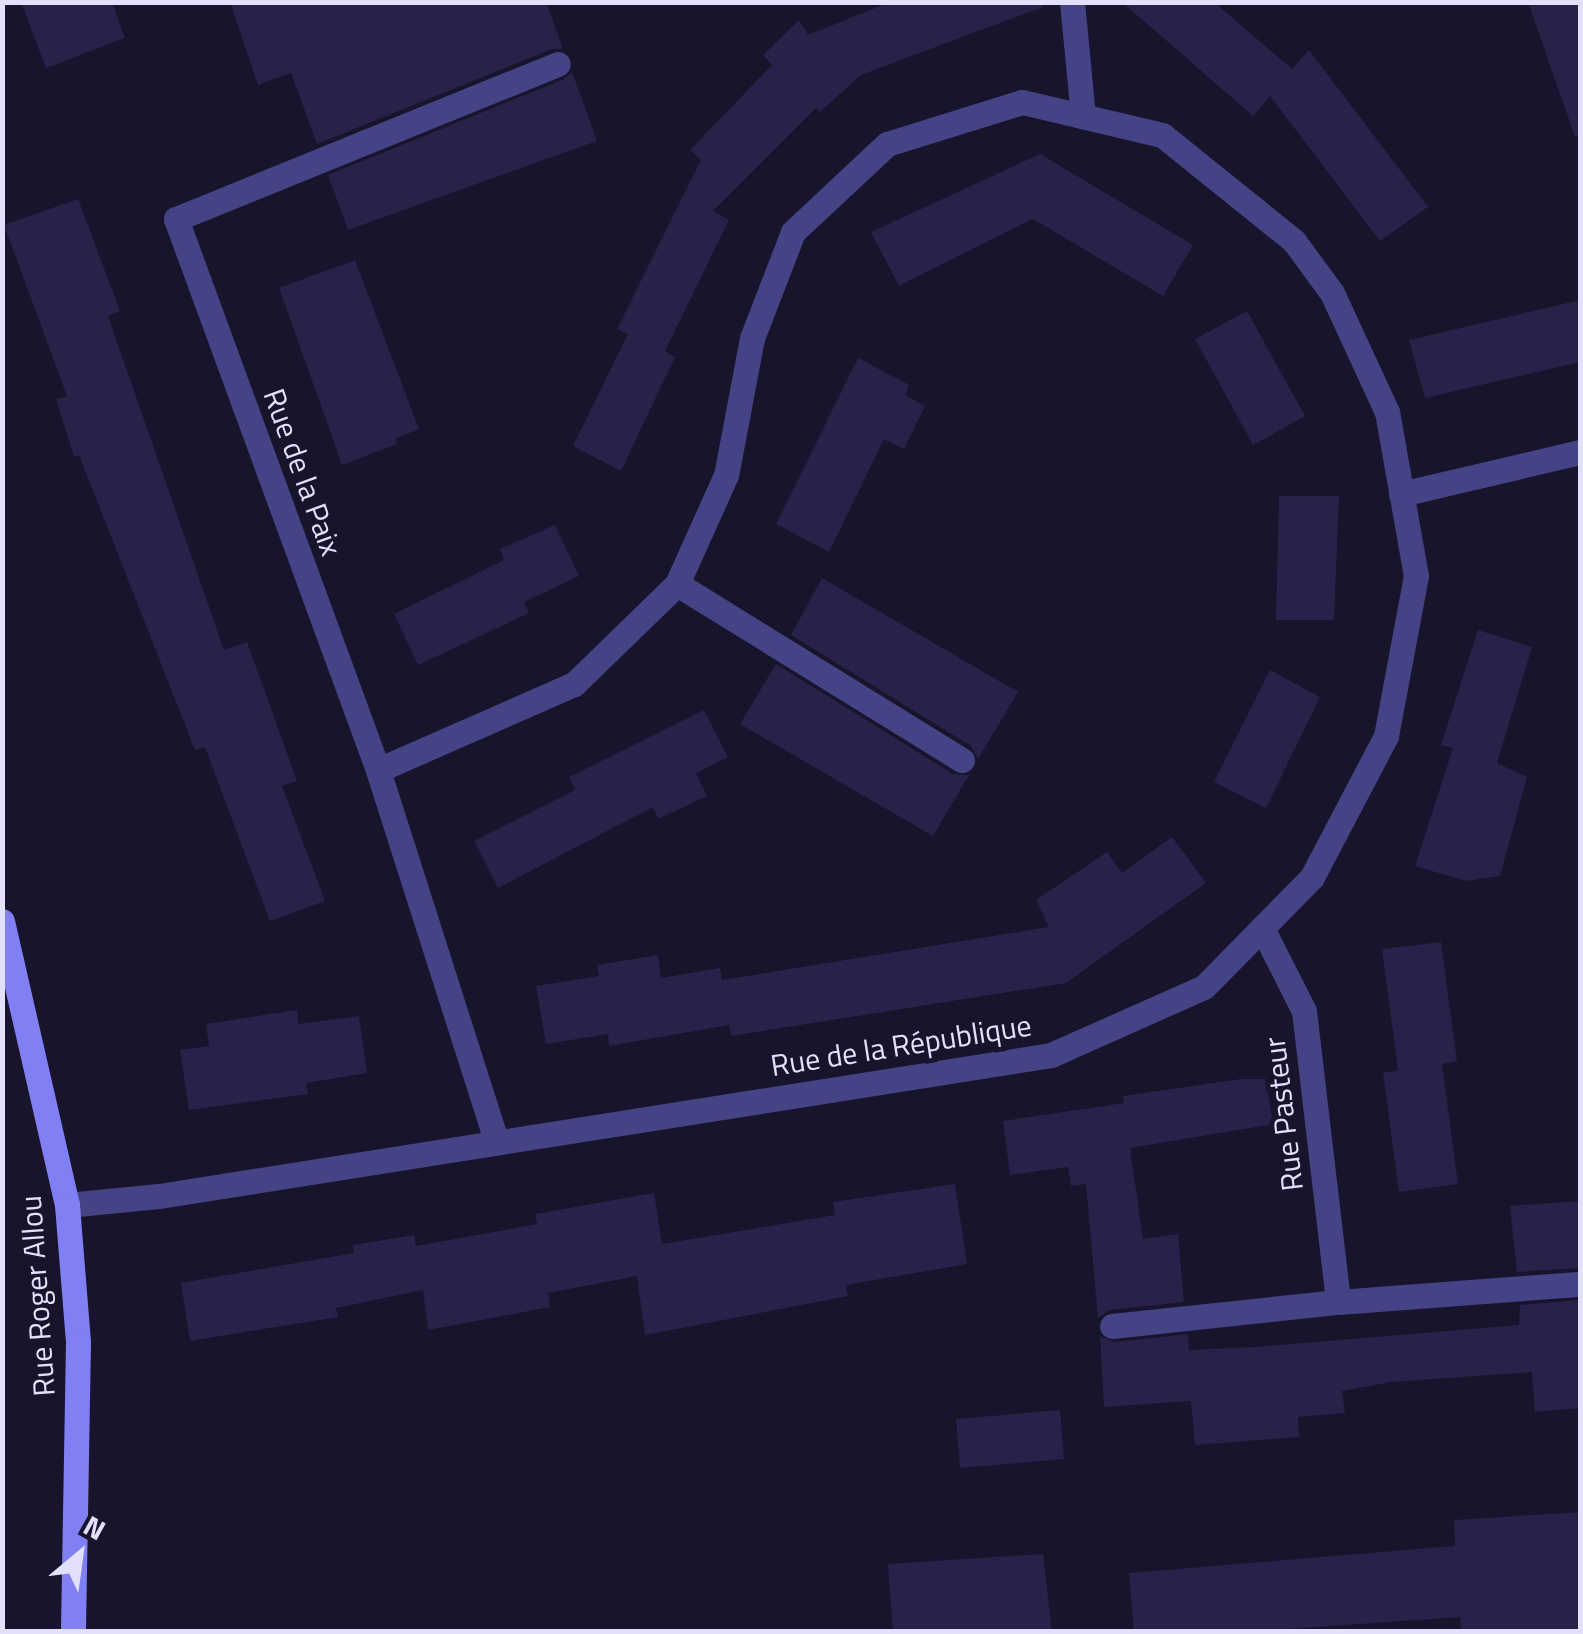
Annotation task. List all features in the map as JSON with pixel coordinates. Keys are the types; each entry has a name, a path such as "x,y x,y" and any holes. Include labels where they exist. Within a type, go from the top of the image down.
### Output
{"street":[{"path":"1072,2 1082,116"},
{"name":"Rue de la Paix","path":"496,1140 378,770 176,219 558,64"},
{"name":"Rue de la République","path":"67,1205 159,1196 496,1140 1050,1056 1204,988 1312,877 1386,736 1416,576 1387,412 1332,292 1294,241 1162,135 1022,102 887,144 793,232 752,338 726,475 677,584 574,684 378,770"},
{"path":"1401,494 1580,452"},
{"path":"677,584 962,760"},
{"name":"Rue Roger Allou","path":"2,921 67,1205 78,1342 79,1625"},
{"name":"Rue Pasteur","path":"1262,928 1304,1011 1338,1302"},
{"path":"1112,1326 1338,1302 1580,1284"}],"building":[{"path":"21,2 112,2 125,38 46,68"},
{"path":"230,2 546,2 563,49 552,49 317,144 291,73 258,85"},
{"path":"890,2 1042,2 1043,7 861,75 820,112 816,108 713,211 729,220 665,351 675,357 621,471 573,446 628,334 617,329 701,160 690,150 772,65 763,55 799,20 808,35"},
{"path":"1122,2 1214,2 1292,69 1285,77 1309,50 1428,207 1380,241 1270,96 1253,116"},
{"path":"1528,2 1580,2 1580,136 1575,137"},
{"path":"572,72 597,141 348,230 328,175 564,79"},
{"path":"1040,154 1193,245 1163,296 1033,219 899,286 871,232"},
{"path":"78,199 120,311 108,316 224,650 247,642 297,781 282,786 325,901 270,921 205,747 195,750 79,455 74,457 56,399 67,396 4,225"},
{"path":"355,260 419,429 395,439 397,444 342,465 279,288"},
{"path":"1580,300 1580,362 1425,398 1409,340"},
{"path":"1247,311 1305,416 1253,445 1195,339"},
{"path":"858,358 909,385 905,395 925,406 904,449 884,439 829,552 776,524"},
{"path":"1279,496 1339,496 1334,620 1276,620"},
{"path":"555,525 579,576 524,602 529,613 418,665 394,614 504,560 500,549"},
{"path":"822,578 1018,692 978,759 971,746 791,635"},
{"path":"1478,630 1532,647 1497,763 1527,777 1500,876 1466,881 1415,866 1453,748 1441,745"},
{"path":"776,664 953,774 969,775 933,836 740,724"},
{"path":"1270,670 1320,697 1266,808 1214,782"},
{"path":"704,710 728,757 696,773 707,796 658,819 653,807 498,888 474,841 575,790 569,777"},
{"path":"1172,837 1206,883 1066,983 731,1036 729,1025 609,1046 608,1034 546,1044 536,986 599,976 597,965 658,955 661,978 720,968 722,980 1049,927 1036,900 1107,852 1122,873"},
{"path":"1441,942 1457,1061 1442,1064 1458,1184 1399,1192 1383,1073 1398,1070 1382,949"},
{"path":"297,1010 298,1024 359,1016 367,1073 306,1083 308,1094 189,1110 180,1050 209,1046 206,1024"},
{"path":"1266,1079 1273,1124 1130,1148 1143,1239 1178,1234 1184,1302 1110,1310 1098,1318 1086,1184 1071,1186 1068,1167 1010,1175 1003,1121 1124,1103 1123,1096"},
{"path":"955,1184 967,1264 846,1285 848,1296 645,1335 637,1276 548,1293 550,1307 428,1330 423,1290 336,1308 338,1317 190,1341 181,1283 354,1253 353,1245 414,1235 416,1246 537,1224 535,1214 654,1193 662,1244 835,1215 833,1202"},
{"path":"1580,1201 1580,1268 1517,1272 1510,1206"},
{"path":"1580,1300 1580,1408 1535,1412 1532,1372 1391,1382 1342,1391 1345,1413 1298,1417 1299,1437 1195,1445 1191,1401 1104,1407 1100,1336 1114,1342 1188,1334 1189,1350 1254,1347 1519,1325 1520,1305"},
{"path":"1060,1410 1064,1459 960,1468 956,1419"},
{"path":"1580,1512 1580,1632 1461,1632 1460,1617 1245,1632 1134,1632 1129,1573 1455,1546 1454,1520"},
{"path":"1043,1554 1052,1632 893,1632 888,1564"}]}
